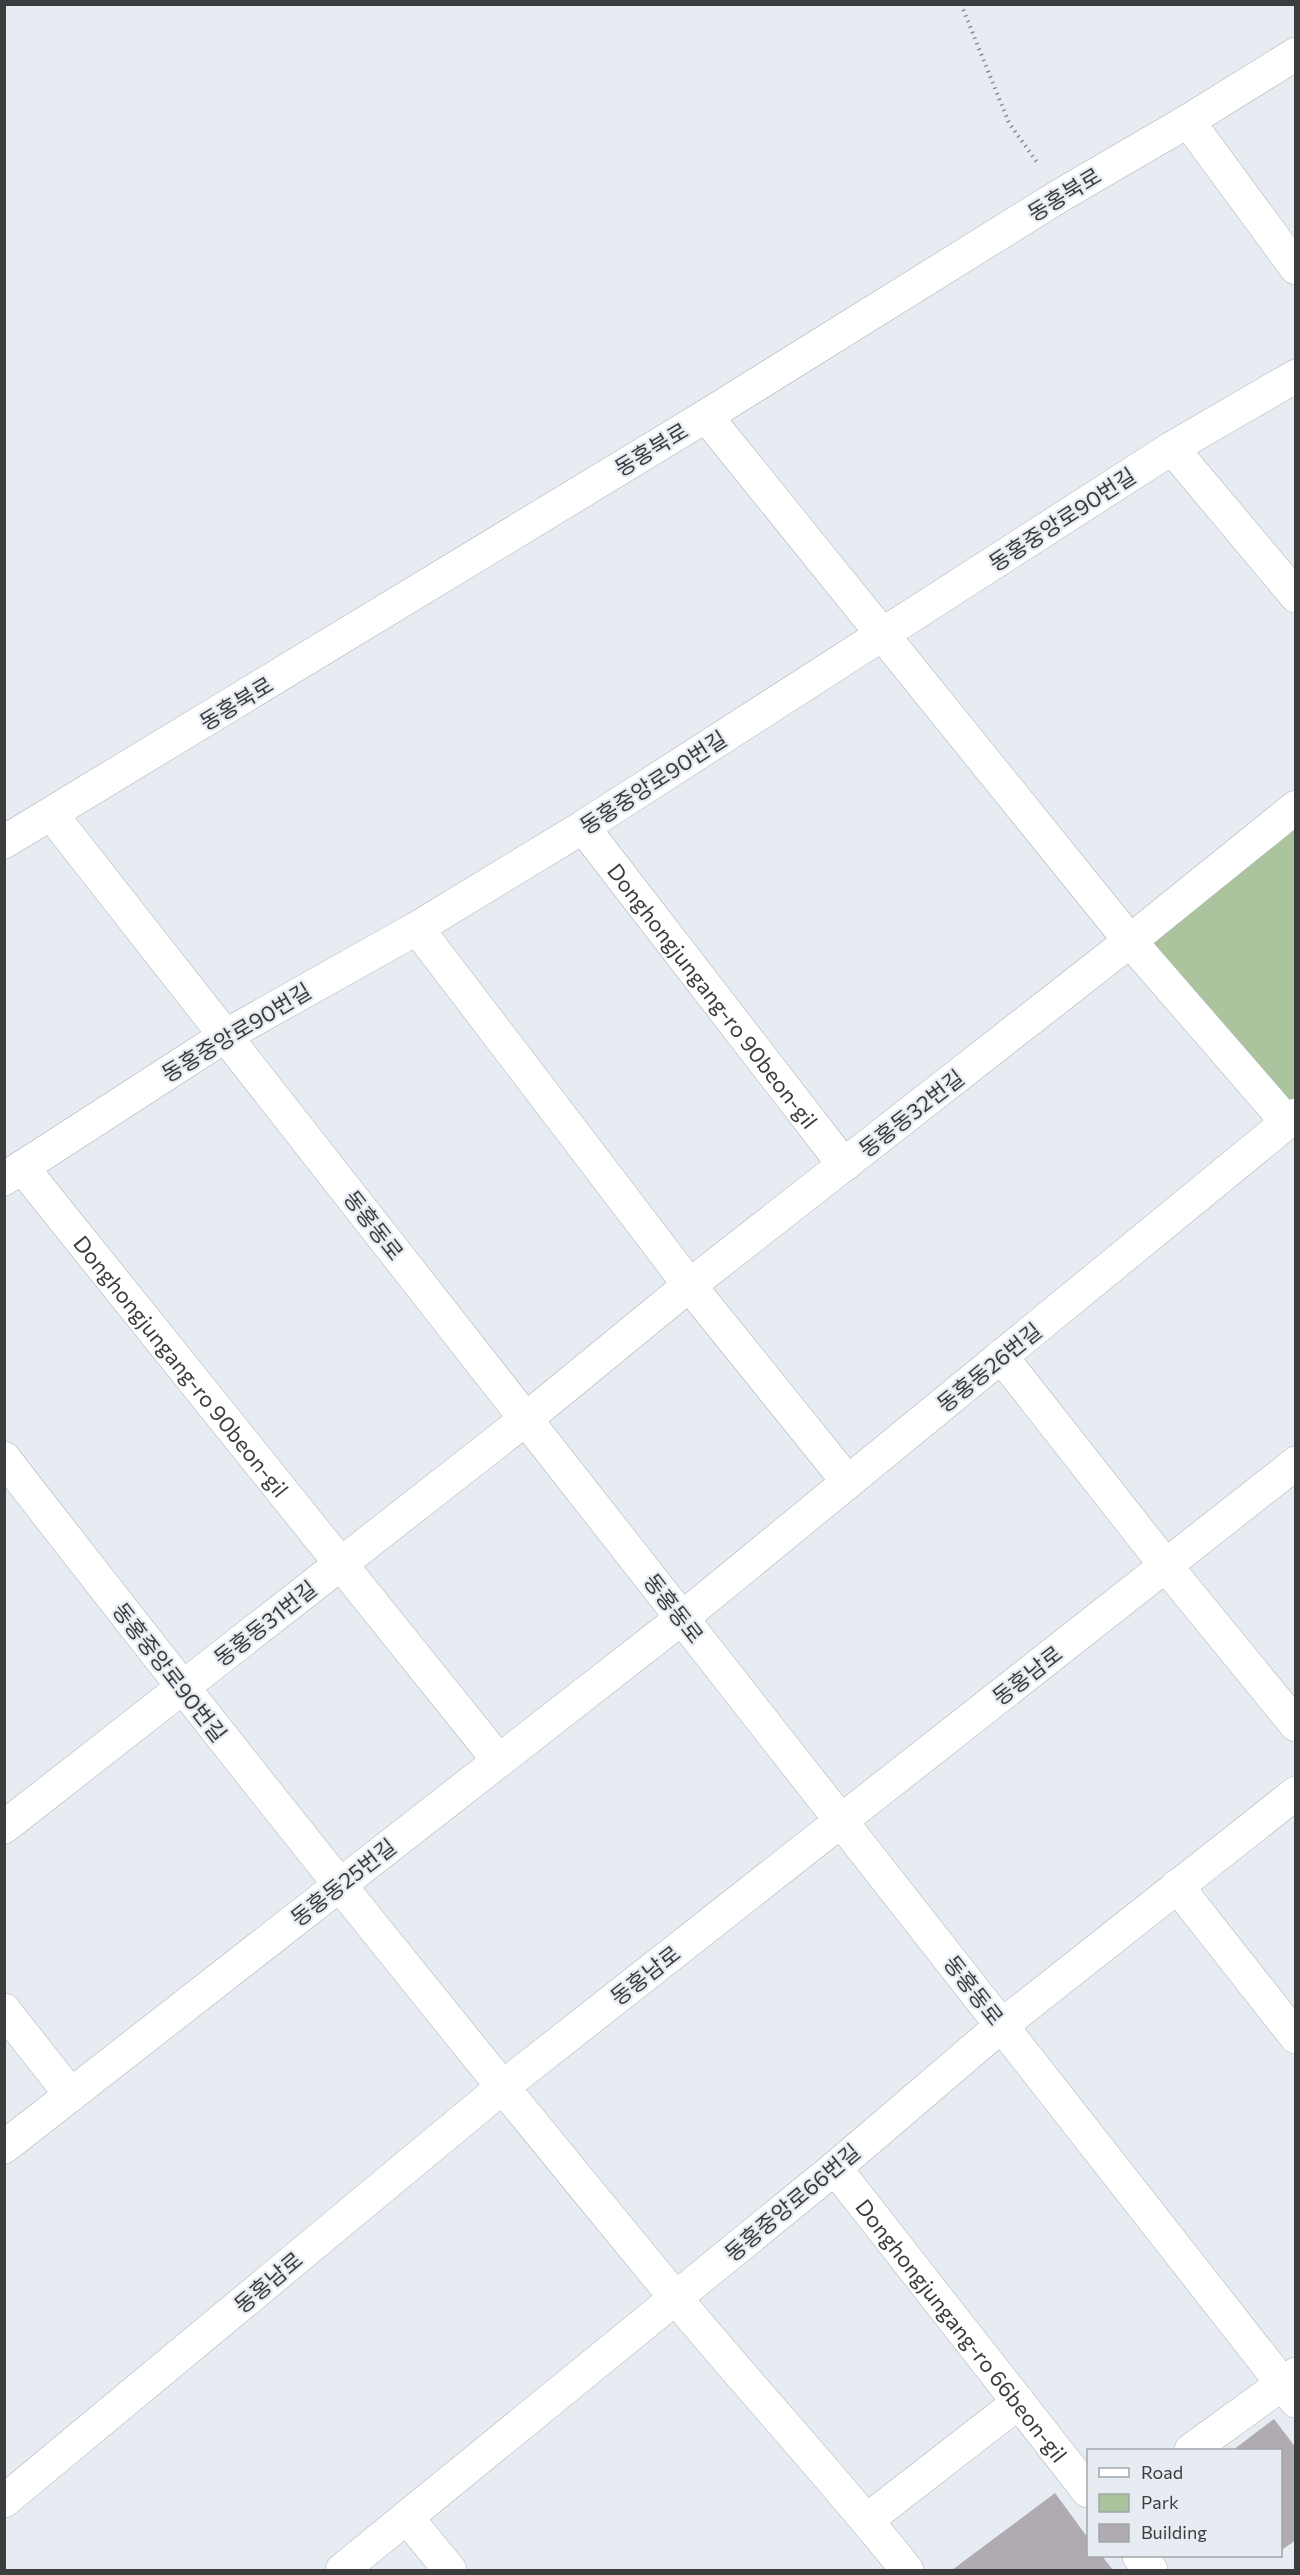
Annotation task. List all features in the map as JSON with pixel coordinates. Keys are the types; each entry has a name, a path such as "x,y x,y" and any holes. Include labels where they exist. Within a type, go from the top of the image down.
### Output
{"street":[{"name":"동홍북로","path":"4,842 52,815 706,416 1061,195 1188,121 1296,54"},
{"path":"1188,121 1296,268"},
{"name":"동홍중앙로90번길","path":"13,1173 225,1036 417,928 582,827 1172,448 1296,376"},
{"path":"706,416 1130,941 1291,1118"},
{"path":"1172,448 1296,596"},
{"name":"동홍동32번길","path":"526,1419 690,1286 1130,941 1296,807"},
{"name":"동홍동로","path":"52,815 1001,2026 1291,2386"},
{"name":"Donghongjungang-ro 90beon-gil","path":"582,827 844,1165"},
{"path":"417,928 690,1286 848,1482"},
{"name":"동홍동26번길","path":"682,1618 1291,1118"},
{"name":"Donghongjungang-ro 90beon-gil","path":"13,1173 341,1564 499,1761"},
{"path":"1001,1356 1166,1566 1296,1725"},
{"name":"동홍동31번길","path":"4,1827 526,1419"},
{"name":"동홍중앙로90번길","path":"4,1458 182,1688 676,2298"},
{"name":"동홍남로","path":"4,2501 504,2086 1296,1463"},
{"name":"동홍동25번길","path":"4,2147 682,1618"},
{"name":"동홍중앙로66번길","path":"342,2571 835,2168 1001,2026 1296,1793"},
{"path":"1177,1886 1296,2037"},
{"path":"4,2010 72,2095"},
{"name":"Donghongjungang-ro 66beon-gil","path":"835,2168 1087,2488"},
{"path":"676,2298 867,2520 907,2571"},
{"path":"1194,2449 1291,2386"},
{"path":"867,2520 1019,2402"},
{"path":"408,2519 450,2571"},
{"path":"1140,2557 1151,2571"}],"path":[{"path":"961,4 1009,123 1061,195"}],"green space":[{"path":"1295,807 1295,1115 1130,941"}],"building":[{"path":"1274,2419 1296,2448 1296,2540 1282,2550 1282,2449 1234,2449"},
{"path":"1055,2493 1087,2537 1087,2557 1103,2557 1113,2570 952,2570"}]}
